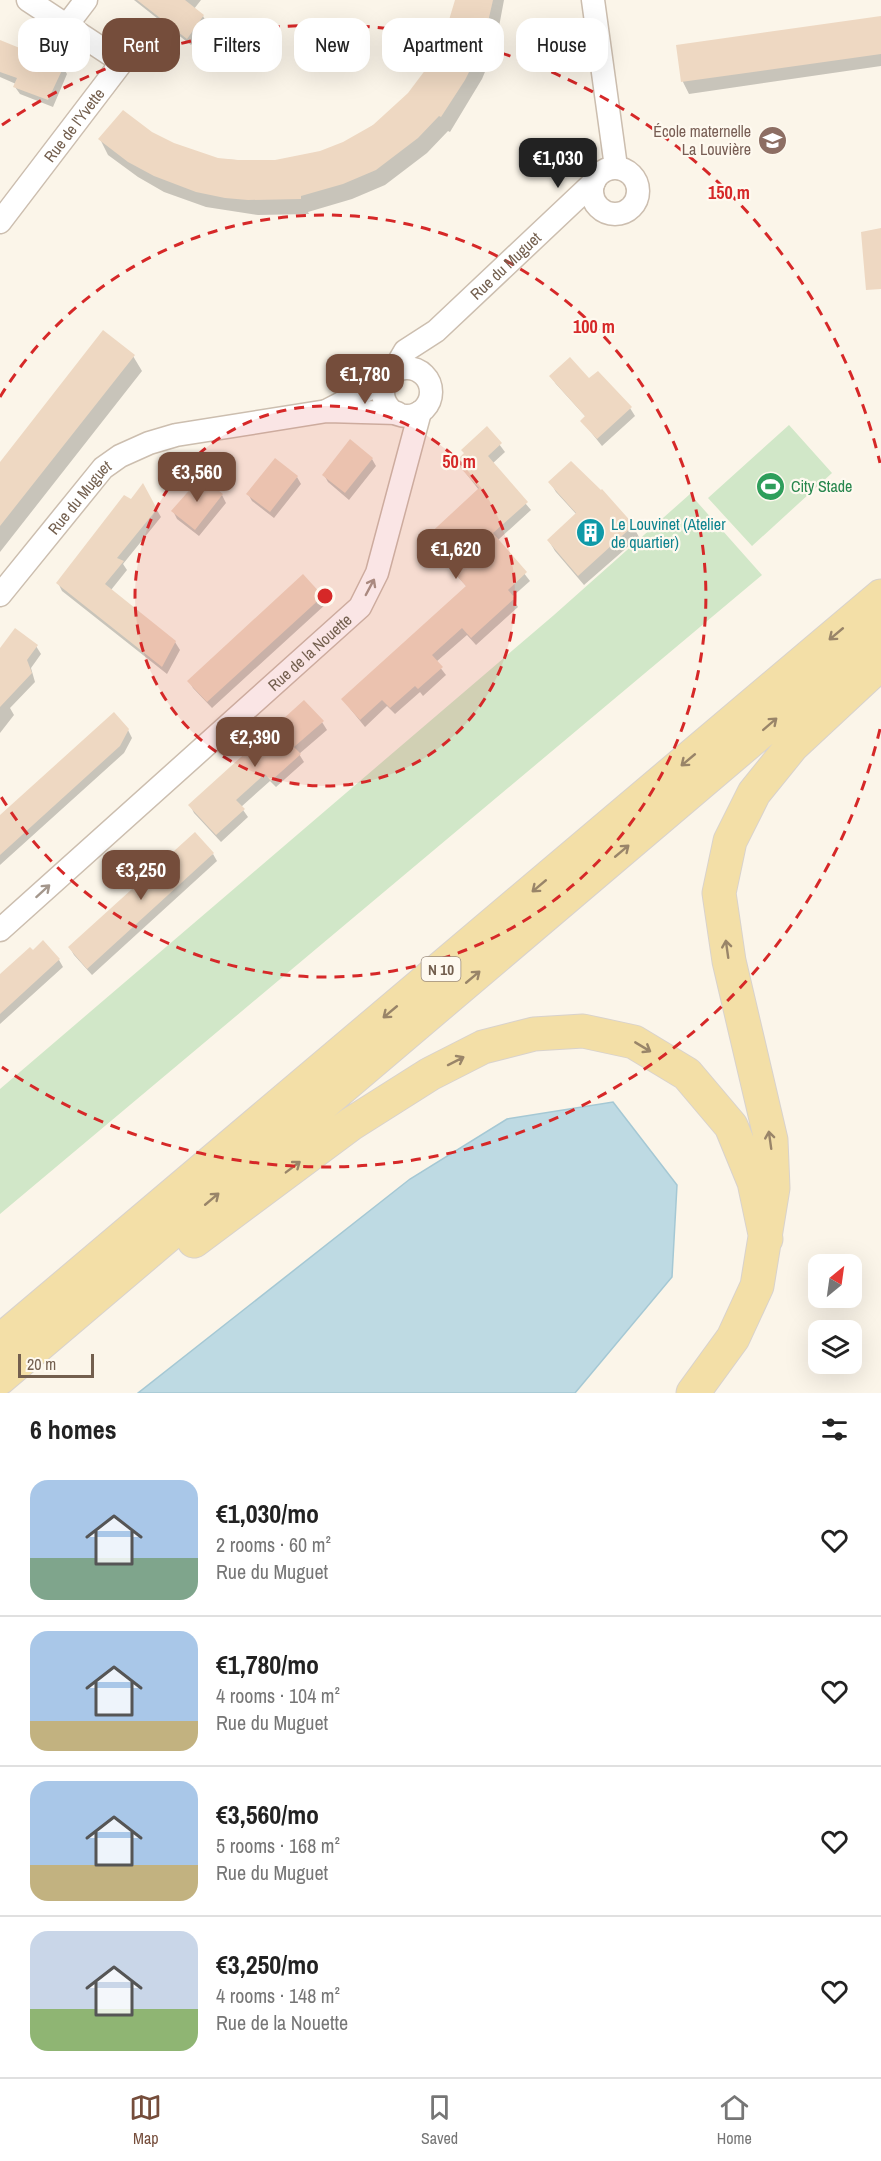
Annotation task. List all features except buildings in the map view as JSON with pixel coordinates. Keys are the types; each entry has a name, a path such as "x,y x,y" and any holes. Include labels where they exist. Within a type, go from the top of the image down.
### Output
{"main road":[{"name":"N 10","path":"0,1341 881,596"},
{"name":"N 10","path":"0,1378 881,630"},
{"path":"693,1393 732,1338 757,1286 773,1188 771,1140 729,962 719,892 730,841 754,793 792,746 881,663"},
{"path":"72,1318 107,1306 351,1124 430,1074 483,1047 534,1034 583,1031 634,1042 687,1074 730,1126 754,1182 766,1239"}],"street":[{"name":"Rue de l'Yvette","path":"27,0 55,18"},
{"path":"72,18 86,0"},
{"path":"593,0 616,167"},
{"name":"Rue de l'Yvette","path":"0,222 122,62 90,41"},
{"path":"616,167 623,168 635,177 638,184 638,198 630,210 622,213 607,213 601,209 592,196 594,182 602,171 616,167"},
{"name":"Rue du Muguet","path":"327,411 388,377 405,351 436,331 594,182"},
{"name":"Rue du Muguet","path":"550,225 601,209"},
{"path":"425,376 413,369 398,370 388,377 384,387 386,403 397,413 405,416 420,412 425,408 430,396 425,376 436,331"},
{"name":"Rue du Muguet","path":"0,595 103,468 120,456 149,443 176,435 327,411 397,413"},
{"name":"Rue de la Nouette","path":"0,930 360,607 377,573 420,412"}],"green space":[{"name":"City Stade","path":"789,425 832,473 752,546 708,498"},
{"path":"690,494 762,575 0,1214 0,1089 554,615"}],"water":[{"path":"613,1102 677,1185 672,1277 575,1393 138,1393 410,1179 507,1119"}],"place":[{"name":"École maternelle La Louvière","path":"772,140"},
{"name":"City Stade","path":"770,486"},
{"name":"Le Louvinet (Atelier de quartier)","path":"590,533"}]}
